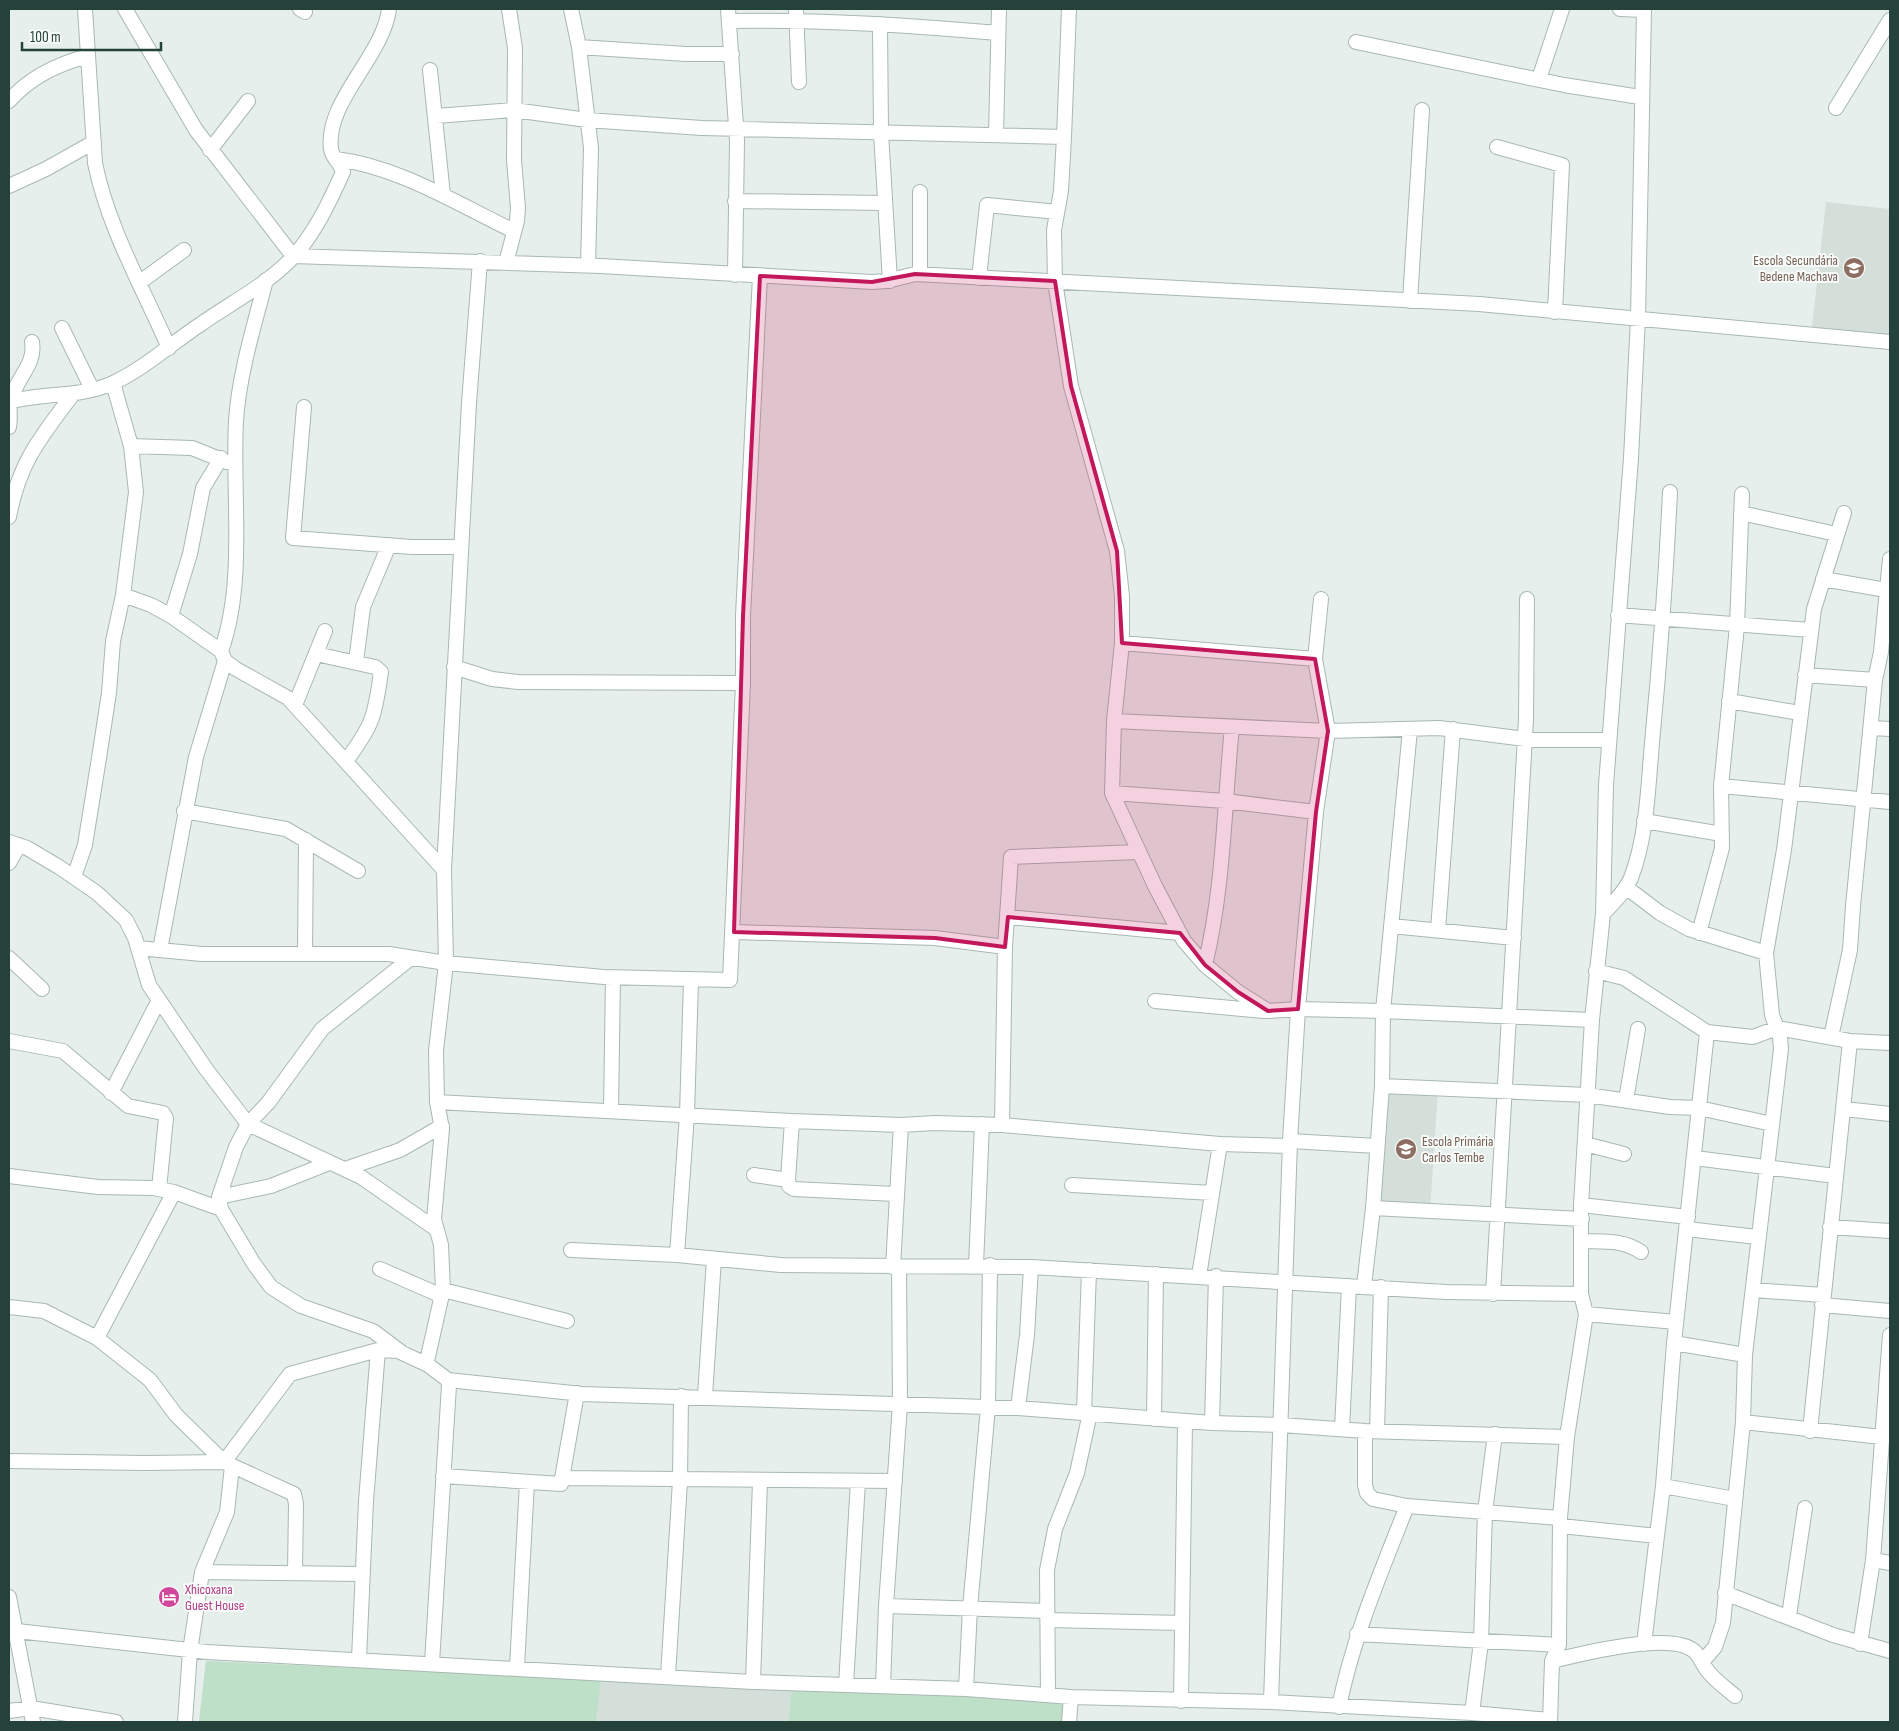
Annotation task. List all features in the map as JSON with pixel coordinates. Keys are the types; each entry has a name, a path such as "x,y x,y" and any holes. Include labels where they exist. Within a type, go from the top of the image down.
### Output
{"street":[{"path":"85,9 94,142 100,187 125,251 169,348"},
{"path":"125,9 196,130 293,256"},
{"path":"9,402 33,396 73,394 113,383 169,348 266,280 293,256 315,226 343,172 342,165 331,151 331,131 350,88 380,38 387,23 389,9"},
{"path":"506,263 518,208 514,160 516,48 509,9"},
{"path":"571,9 579,47 591,148 588,266"},
{"path":"996,135 999,9"},
{"path":"1069,9 1064,137 1053,245 1055,281 1071,386 1117,551 1122,596 1122,642 1114,721 1112,793 1138,852 1180,933 1205,964 1238,992 1268,1011"},
{"path":"1539,79 1562,9"},
{"path":"17,1631 190,1651 517,1667 753,1682 883,1685 1071,1697 1271,1702 1472,1713 1550,1721 1552,1661 1558,1645 1560,1522 1566,1437 1586,1314 1581,1294 1587,1096 1596,971 1603,914 1609,740 1631,458 1638,318 1640,97 1644,9 1620,9"},
{"path":"735,274 736,127 729,15 796,14 880,24 998,33"},
{"path":"796,14 798,82"},
{"path":"1836,108 1890,20"},
{"path":"880,24 881,133 890,281"},
{"path":"1356,42 1539,79 1564,86 1640,97"},
{"path":"579,47 651,52 732,54"},
{"path":"11,99 48,70 88,56"},
{"path":"430,70 443,195"},
{"path":"9,82 11,99"},
{"path":"210,150 248,101"},
{"path":"436,116 514,110 587,120 702,128 736,127 881,133 1064,137"},
{"path":"1410,301 1422,110"},
{"path":"9,186 46,169 94,142"},
{"path":"1497,146 1562,165 1555,312"},
{"path":"336,159 357,162 422,184 514,232"},
{"path":"920,192 920,274"},
{"path":"735,201 884,203"},
{"path":"979,278 987,205 1057,212"},
{"path":"140,282 184,250"},
{"path":"293,256 588,266 872,282 890,281 920,274 1055,281 1479,304 1890,342"},
{"path":"428,1365 427,1358 443,1293 441,1245 434,1219 442,1126 437,1102 436,1051 446,963 444,870 468,403 480,262"},
{"path":"138,948 202,954 368,953 446,963 613,977 730,980 734,932 732,911 743,683 744,598 760,276"},
{"path":"160,950 184,811 230,626 233,601 236,422 240,384 266,280"},
{"path":"62,328 92,389"},
{"path":"9,427 9,402 14,388 32,359 32,342"},
{"path":"74,877 88,829 109,694 112,641 122,595 136,492 131,446 113,383"},
{"path":"9,517 15,487 25,462 36,443 73,394"},
{"path":"304,407 293,538 461,548"},
{"path":"131,446 186,447 221,458 236,468"},
{"path":"171,616 190,554 204,488 221,458"},
{"path":"1603,914 1627,888 1637,858 1644,821 1663,620 1670,492"},
{"path":"1699,933 1722,848 1721,786 1737,626 1742,494"},
{"path":"1702,1662 1714,1647 1723,1624 1743,1422 1745,1355 1780,1049 1777,1028 1772,1015 1766,953 1784,850 1810,630 1814,609 1844,513"},
{"path":"1741,514 1836,534"},
{"path":"356,662 363,607 389,545"},
{"path":"1831,1037 1850,950 1875,680 1885,652 1886,590 1890,559"},
{"path":"1823,579 1886,590"},
{"path":"122,595 151,605 171,616 250,678 276,690 295,705 444,870"},
{"path":"1271,1702 1290,1144 1298,1009 1316,812 1328,731 1315,659 1321,599"},
{"path":"1492,1294 1514,938 1524,737 1527,599"},
{"path":"1618,615 1737,626 1810,630"},
{"path":"295,705 325,631"},
{"path":"1122,642 1315,659"},
{"path":"316,654 375,667 381,672 376,710 371,725 346,761"},
{"path":"454,667 492,679 518,682 743,683"},
{"path":"1805,675 1875,680"},
{"path":"1729,701 1800,713"},
{"path":"1114,721 1328,731 1453,729 1524,737 1534,740 1609,740"},
{"path":"1205,964 1212,937 1222,860 1232,727"},
{"path":"1872,728 1890,729"},
{"path":"1438,930 1453,729"},
{"path":"1364,1286 1373,1208 1382,1086 1383,1011 1410,730"},
{"path":"1721,786 1890,802"},
{"path":"1112,793 1225,801 1316,812"},
{"path":"184,811 286,830 358,871"},
{"path":"1644,821 1722,834"},
{"path":"304,954 306,840"},
{"path":"9,863 14,844 74,877 97,893 126,920 138,948 149,985 248,1124 361,1177 436,1229"},
{"path":"1002,1125 1005,947 1011,857 1138,852"},
{"path":"1627,888 1660,913 1699,933 1766,953"},
{"path":"1008,917 1180,933"},
{"path":"1391,926 1514,938"},
{"path":"734,932 935,938 1005,947"},
{"path":"9,958 42,989"},
{"path":"411,958 322,1029 268,1103 248,1124 236,1147 220,1203 254,1264 271,1287 301,1306 373,1332 401,1352 428,1365 448,1380 577,1393 1018,1408 1212,1423 1371,1431 1566,1437"},
{"path":"1596,971 1624,978 1707,1032 1753,1037 1777,1028 1850,1041 1890,1043"},
{"path":"611,1111 613,977"},
{"path":"678,1255 687,1115 691,980"},
{"path":"111,1093 158,1000"},
{"path":"1155,1001 1268,1011 1298,1009 1383,1011 1592,1020"},
{"path":"1626,1100 1638,1029"},
{"path":"1644,1644 1663,1486 1676,1322 1707,1032"},
{"path":"9,1041 63,1051 128,1106 163,1114 166,1118 159,1190"},
{"path":"1810,1431 1850,1041"},
{"path":"1382,1086 1587,1096 1670,1107 1699,1108 1772,1124"},
{"path":"437,1102 792,1122 1002,1125 1220,1144 1377,1146"},
{"path":"1844,1109 1890,1114"},
{"path":"792,1122 789,1186 794,1189 895,1194"},
{"path":"966,1689 970,1608 988,1407 983,1265 982,1124"},
{"path":"883,1685 886,1606 900,1404 895,1194 901,1125"},
{"path":"345,1169 400,1150 442,1126"},
{"path":"1199,1276 1220,1144"},
{"path":"1585,1144 1624,1154"},
{"path":"1695,1158 1835,1176"},
{"path":"9,1176 98,1188 159,1190 220,1203 271,1186 329,1163"},
{"path":"754,1175 788,1180"},
{"path":"1072,1185 1212,1193"},
{"path":"97,1338 174,1192"},
{"path":"1373,1208 1498,1215 1582,1212 1688,1223 1757,1237"},
{"path":"1830,1227 1890,1231"},
{"path":"1582,1241 1622,1243 1632,1246 1640,1252"},
{"path":"572,1250 678,1255 781,1265 983,1265 1216,1276 1492,1294 1581,1294"},
{"path":"705,1396 714,1259"},
{"path":"1018,1408 1027,1335 1031,1267"},
{"path":"380,1268 443,1293 567,1321"},
{"path":"1048,1695 1047,1570 1055,1529 1077,1472 1087,1413 1089,1270"},
{"path":"1154,1419 1156,1274"},
{"path":"1212,1423 1216,1276"},
{"path":"1342,1429 1349,1286"},
{"path":"1381,1287 1367,1493 1373,1499 1407,1506 1485,1512 1657,1536"},
{"path":"1753,1290 1890,1311"},
{"path":"9,1307 44,1311 97,1338 150,1380 176,1415 228,1464 296,1496 295,1573"},
{"path":"1586,1314 1676,1322"},
{"path":"1860,1644 1872,1560 1890,1335"},
{"path":"1674,1343 1745,1355"},
{"path":"185,1722 190,1651 202,1572 227,1512 228,1464 290,1374 378,1350 401,1352"},
{"path":"359,1659 366,1501 378,1350"},
{"path":"432,1664 448,1380"},
{"path":"444,1476 561,1484 577,1393"},
{"path":"668,1676 680,1481 681,1396"},
{"path":"1181,1701 1185,1421"},
{"path":"1743,1422 1810,1431 1882,1437"},
{"path":"1472,1713 1481,1642 1485,1512 1495,1434"},
{"path":"9,1461 228,1464"},
{"path":"562,1478 680,1481 895,1481"},
{"path":"753,1682 760,1481"},
{"path":"846,1685 858,1481"},
{"path":"517,1667 527,1482"},
{"path":"1663,1486 1736,1499"},
{"path":"1339,1707 1357,1634 1407,1506"},
{"path":"1789,1616 1805,1508"},
{"path":"1872,1560 1890,1563"},
{"path":"202,1572 364,1574"},
{"path":"1725,1592 1860,1644 1890,1651"},
{"path":"9,1597 13,1627 17,1631 33,1722"},
{"path":"886,1606 970,1608 1047,1615 1182,1623"},
{"path":"1357,1634 1558,1645"},
{"path":"1552,1661 1605,1648 1644,1644 1679,1645 1693,1650 1707,1670 1735,1696"},
{"path":"1069,1722 1071,1697"},
{"path":"9,1713 31,1708 116,1722"},
{"path":"9,1713 23,1722"}],"highlighted area":[{"path":"915,274 1055,281 1071,386 1117,551 1122,643 1315,659 1328,731 1316,812 1298,1009 1268,1011 1238,992 1205,965 1180,933 1008,917 1005,947 935,938 734,932 743,616 760,276 872,282"}],"shaded area":[{"name":"Escola Secundária Bedene Machava","path":"1826,202 1890,209 1890,335 1812,327"},
{"name":"Escola Primária Carlos Tembe","path":"1382,1086 1438,1091 1430,1211 1373,1208"},
{"path":"206,1661 792,1687 788,1722 199,1722"}],"green space":[{"path":"206,1661 601,1680 596,1722 199,1722"},
{"path":"792,1687 1067,1700 1065,1722 788,1722"}],"place":[{"name":"Escola Secundária Bedene Machava","path":"1854,268"},
{"name":"Escola Primária Carlos Tembe","path":"1406,1149"},
{"name":"Xhicoxana Guest House","path":"169,1597"}]}
